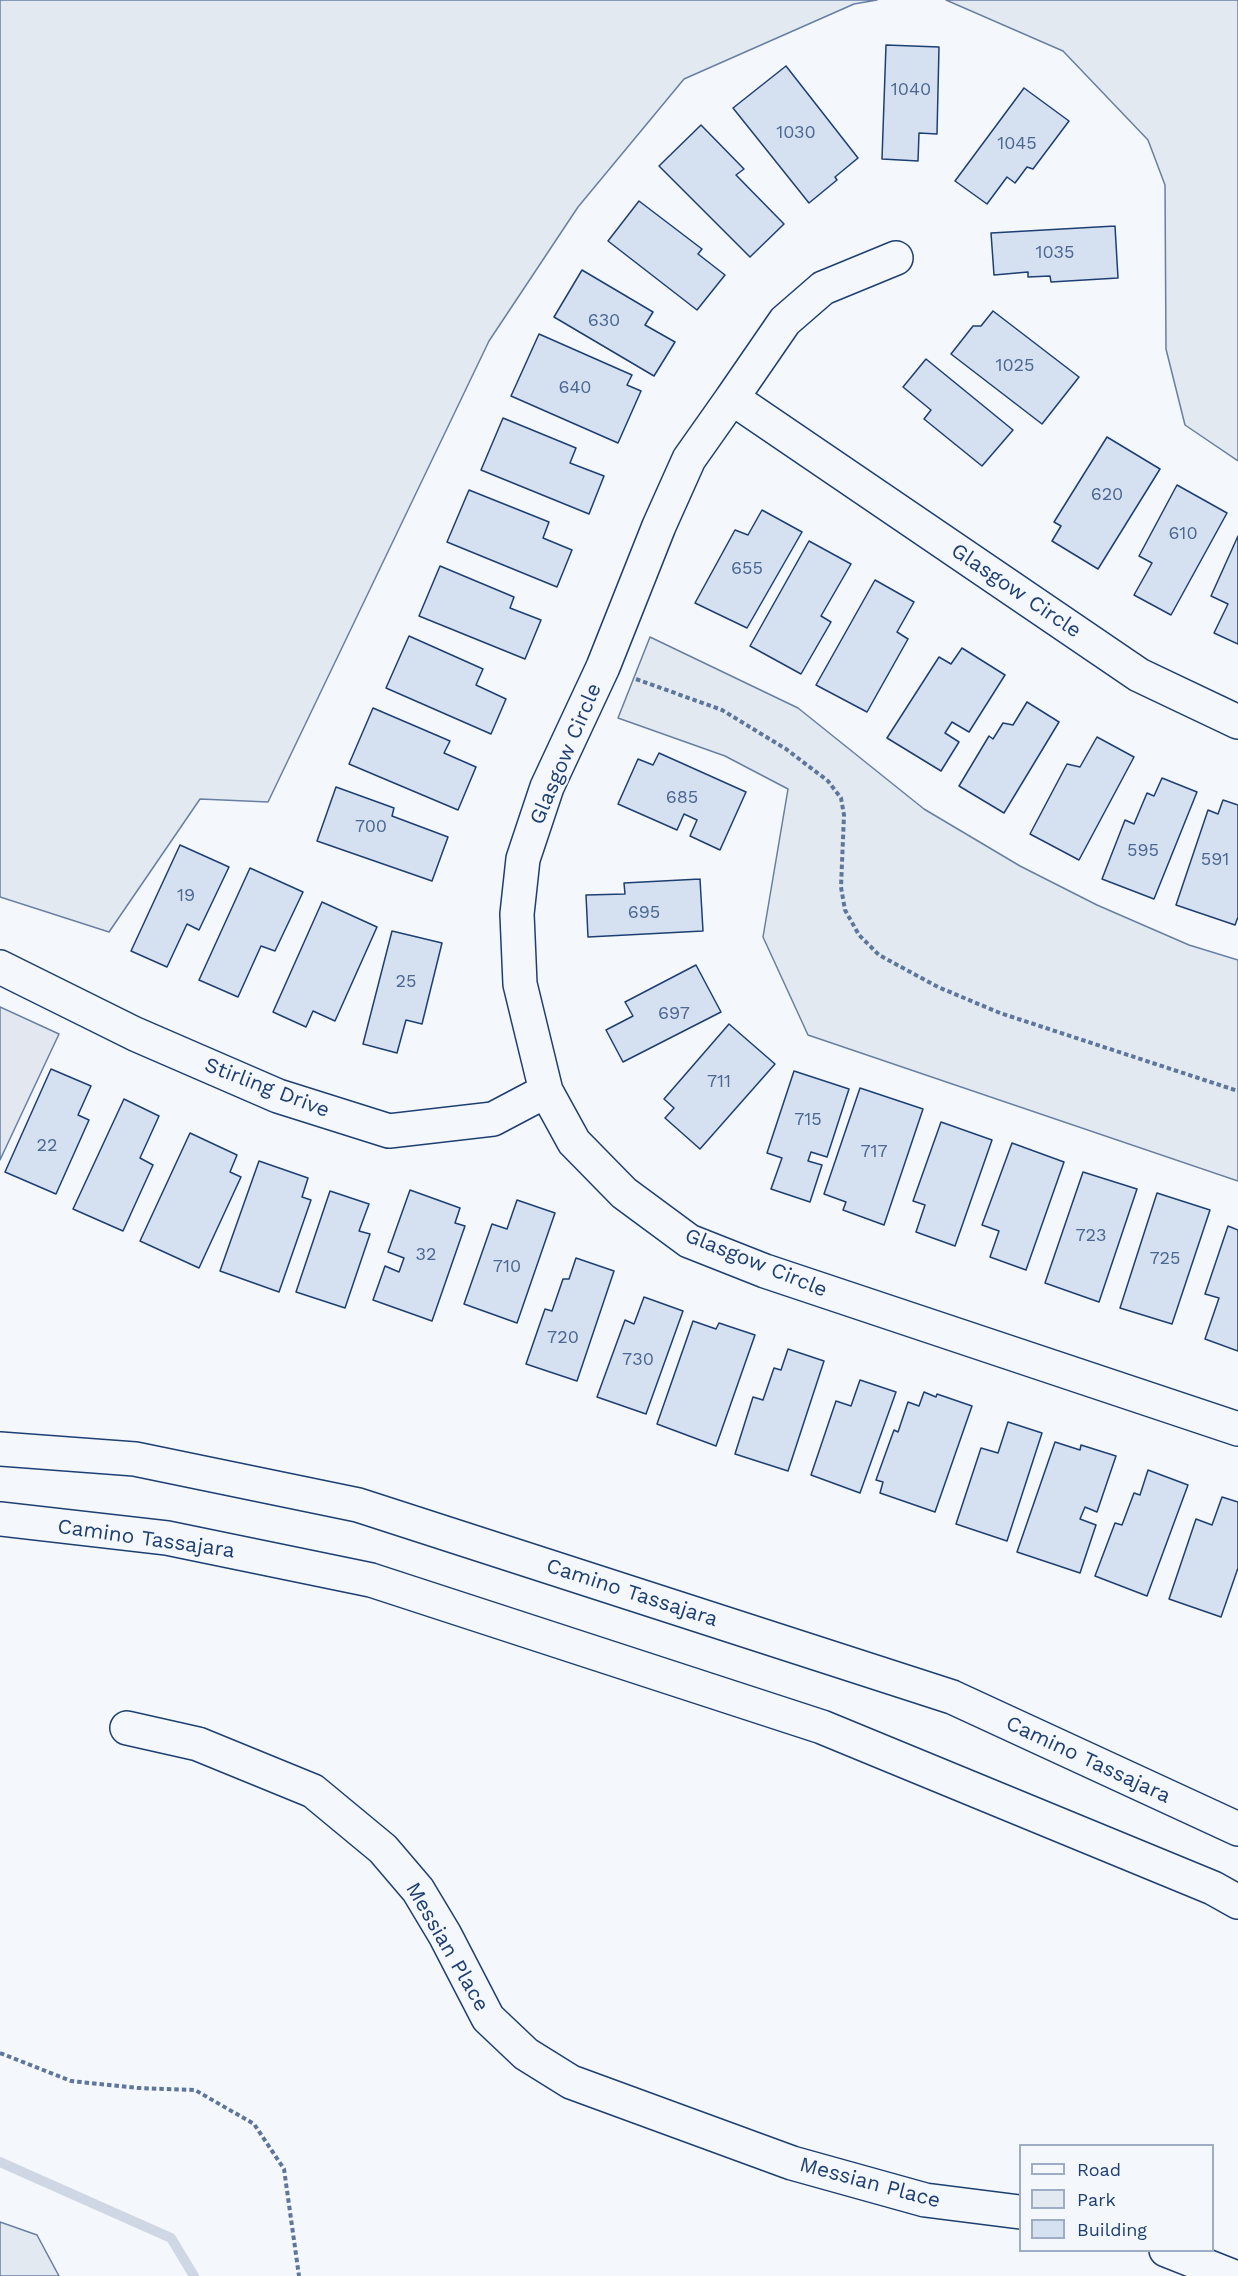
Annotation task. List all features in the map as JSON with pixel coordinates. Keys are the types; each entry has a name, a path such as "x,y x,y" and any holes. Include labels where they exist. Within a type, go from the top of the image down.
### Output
{"street":[{"path":"732,398 785,321 823,288 896,258"},
{"name":"Glasgow Circle","path":"1238,722 1139,675 732,398 689,459 658,526 603,667 547,787 523,859 517,914 520,984 546,1091 574,1142 624,1193 689,1241 765,1271 1238,1429"},
{"name":"Stirling Drive","path":"0,967 135,1034 278,1096 389,1131 493,1119 546,1091"},
{"name":"Camino Tassajara","path":"0,1449 135,1459 358,1505 952,1697 1238,1829"},
{"name":"Camino Tassajara","path":"0,1519 167,1538 371,1580 822,1727 1213,1888 1238,1902"},
{"name":"Messian Place","path":"127,1728 198,1744 313,1791 383,1849 418,1890 445,1935 488,2018 526,2054 572,2082 792,2163 926,2200 1019,2212"},
{"path":"1171,2252 1232,2276"}],"path":[{"path":"603,667 722,710 786,749 828,781 841,798 844,815 841,887 845,910 860,935 879,955 938,987 1000,1013 1238,1091"},
{"path":"0,2053 71,2081 138,2088 195,2090 254,2124 284,2169 298,2276"}],"green space":[{"path":"0,0 877,0 854,4 684,79 578,207 489,341 268,802 200,799 109,932 0,897"},
{"path":"946,0 1238,0 1238,461 1185,425 1166,349 1165,185 1148,140 1063,51"},
{"path":"650,637 798,708 924,809 1020,866 1097,905 1189,945 1238,960 1238,1181 808,1035 763,937 788,789 725,756 618,718"},
{"path":"0,2222 37,2235 59,2276 0,2276"}],"shaded area":[{"path":"0,1007 59,1034 0,1160"}],"building":[{"path":"886,45 939,47 937,134 919,133 918,161 882,159"},
{"path":"786,66 858,158 835,177 837,180 809,203 733,108"},
{"path":"1024,88 1069,121 1033,169 1027,167 1015,183 1007,177 987,204 955,181"},
{"path":"701,125 744,169 736,175 784,224 750,257 659,166"},
{"path":"639,201 702,249 698,254 725,275 697,310 608,241"},
{"path":"1115,226 1118,278 1051,282 1050,276 1028,277 1028,272 994,275 991,233"},
{"path":"582,270 653,312 645,325 675,342 654,376 554,317"},
{"path":"993,311 1079,377 1042,424 951,354 973,326 981,326"},
{"path":"539,334 632,375 627,385 641,391 618,443 511,396"},
{"path":"926,359 1013,430 982,466 924,419 931,410 903,387"},
{"path":"503,418 576,448 570,463 604,476 589,514 481,470"},
{"path":"1107,437 1160,469 1098,569 1052,541 1061,526 1054,522"},
{"path":"1177,485 1227,513 1171,615 1134,595 1152,563 1139,556"},
{"path":"469,490 549,522 543,538 572,550 557,587 447,542"},
{"path":"762,510 802,532 747,628 695,603 735,530 748,535"},
{"path":"1238,536 1238,644 1214,633 1228,604 1211,596"},
{"path":"809,541 851,564 821,616 831,622 801,674 750,646"},
{"path":"440,566 514,597 510,608 541,620 525,659 419,616"},
{"path":"875,580 914,602 897,632 908,639 867,712 816,685"},
{"path":"409,636 483,669 476,685 506,699 491,734 386,688"},
{"path":"962,648 1005,675 969,732 952,722 945,733 959,742 941,771 887,738 939,657 951,664"},
{"path":"1027,702 1059,722 1004,813 959,786 989,736 993,739 1003,723 1013,725"},
{"path":"373,708 450,741 444,753 476,767 458,810 349,764"},
{"path":"1097,737 1134,757 1079,860 1030,834 1067,764 1080,767"},
{"path":"659,753 746,792 720,850 690,836 697,820 684,814 677,830 618,804 638,759 653,765"},
{"path":"1162,778 1197,792 1154,899 1102,879 1125,820 1134,824 1147,793 1154,796"},
{"path":"336,787 394,808 392,816 448,837 432,881 317,841"},
{"path":"1223,800 1238,805 1238,917 1235,925 1176,905 1208,810 1218,814"},
{"path":"180,845 229,867 199,930 187,924 167,967 131,951"},
{"path":"250,868 303,892 275,951 261,946 238,997 199,980"},
{"path":"700,879 703,931 588,937 586,895 625,894 624,883"},
{"path":"322,902 377,927 335,1021 313,1011 306,1027 273,1012"},
{"path":"392,931 442,943 422,1024 406,1020 397,1053 363,1044"},
{"path":"696,965 721,1012 623,1062 606,1030 633,1016 625,1002"},
{"path":"729,1024 775,1064 700,1149 665,1118 674,1108 664,1099"},
{"path":"51,1069 91,1086 78,1115 89,1120 56,1194 5,1172"},
{"path":"794,1071 849,1089 827,1157 811,1152 808,1161 822,1165 810,1202 771,1189 782,1158 767,1153"},
{"path":"860,1088 923,1109 884,1225 843,1210 846,1202 824,1194"},
{"path":"124,1099 159,1116 140,1158 153,1165 123,1231 73,1209"},
{"path":"941,1122 992,1140 955,1246 916,1232 925,1205 913,1201"},
{"path":"190,1133 237,1155 230,1172 241,1177 199,1268 140,1241"},
{"path":"1012,1143 1064,1162 1026,1270 990,1257 999,1231 982,1225"},
{"path":"259,1161 308,1178 302,1197 311,1200 279,1292 220,1271"},
{"path":"1083,1172 1137,1189 1099,1302 1045,1283"},
{"path":"410,1190 460,1208 455,1223 465,1226 432,1321 373,1300 385,1266 399,1272 404,1258 388,1252"},
{"path":"330,1191 369,1204 359,1231 370,1234 345,1308 296,1292"},
{"path":"1157,1193 1210,1210 1172,1324 1120,1308"},
{"path":"517,1200 555,1213 517,1323 464,1304 492,1224 507,1229"},
{"path":"1228,1226 1238,1230 1238,1351 1205,1339 1219,1298 1205,1294"},
{"path":"576,1258 614,1271 577,1381 526,1364 545,1309 552,1311 563,1279 569,1279"},
{"path":"644,1297 683,1311 646,1414 597,1397 625,1320 634,1324"},
{"path":"693,1321 716,1329 719,1323 755,1335 716,1446 657,1424"},
{"path":"788,1349 824,1361 788,1471 735,1454 753,1397 763,1400 774,1368 781,1370"},
{"path":"860,1380 896,1392 860,1493 811,1475 836,1401 851,1406"},
{"path":"924,1392 972,1406 935,1512 880,1493 883,1482 876,1480 894,1430 898,1432 908,1402 919,1406"},
{"path":"1008,1422 1042,1433 1007,1541 956,1524 981,1448 998,1453"},
{"path":"1055,1442 1080,1450 1081,1445 1116,1456 1097,1512 1085,1507 1080,1519 1096,1525 1080,1573 1017,1552"},
{"path":"1148,1470 1188,1485 1147,1596 1095,1576 1115,1523 1122,1525 1134,1493 1140,1495"},
{"path":"1222,1497 1238,1502 1238,1568 1221,1617 1169,1599 1196,1519 1212,1525"}],"waterway":[{"path":"0,2162 171,2238 194,2276"}]}
